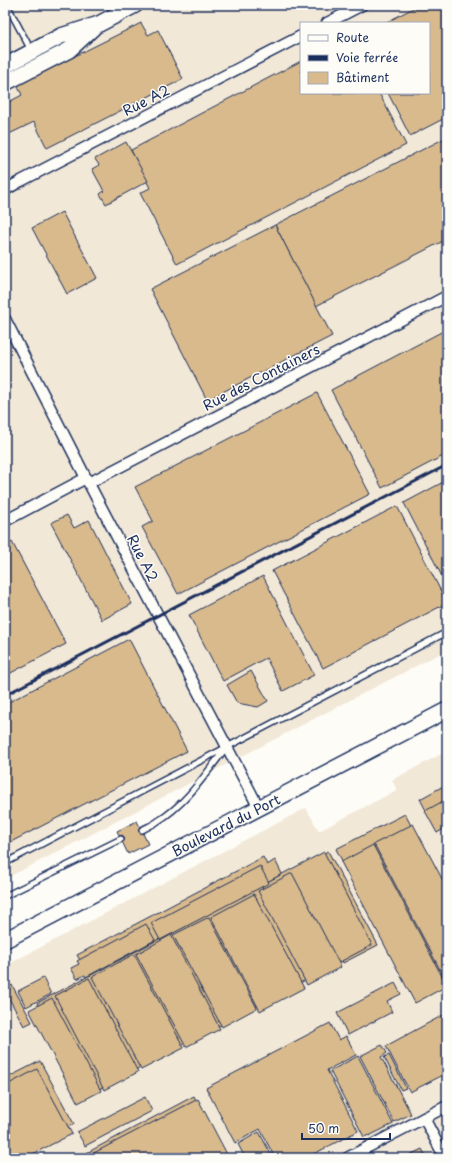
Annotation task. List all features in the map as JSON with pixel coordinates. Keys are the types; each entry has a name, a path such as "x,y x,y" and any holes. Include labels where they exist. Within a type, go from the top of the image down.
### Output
{"main road":[{"path":"5,66 61,36 99,24 135,5"},
{"path":"5,84 69,50 99,24"},
{"name":"Boulevard du Port","path":"5,940 447,710"}],"street":[{"path":"329,22 362,5"},
{"name":"Rue A2","path":"5,190 300,37"},
{"name":"Rue des Containers","path":"5,521 447,296"},
{"name":"Rue A2","path":"5,319 87,480 259,808"},
{"path":"346,1158 447,1106"},
{"path":"424,1118 446,1158"}],"lane":[{"path":"7,5 40,65"},
{"path":"5,409 5,414"},
{"path":"5,863 447,632"},
{"path":"142,830 158,822 174,809 194,789 227,747"},
{"path":"5,896 121,839"}],"shaded area":[{"path":"5,5 447,5 447,650 5,879"},
{"path":"447,751 447,1158 5,1158 5,966 306,808 319,831 397,790 392,780"}],"building":[{"path":"419,5 447,5 447,117 410,136 389,94 430,94 430,22 387,22"},
{"path":"141,23 148,35 158,30 183,79 47,148 34,122 5,136 5,104 22,95 17,85"},
{"path":"300,62 300,94 380,94 406,145 177,264 140,193 150,188 131,150"},
{"path":"447,137 447,239 316,306 275,225"},
{"path":"126,142 148,181 106,204 100,194 104,191 92,169 99,165 95,159"},
{"path":"62,212 97,278 67,294 32,228"},
{"path":"275,225 332,336 207,400 150,289"},
{"path":"447,329 447,454 382,488 331,390"},
{"path":"317,393 370,494 178,594 142,527 153,521 135,487"},
{"path":"447,480 447,586 404,503"},
{"path":"397,506 447,603 323,668 272,571"},
{"path":"67,515 74,528 89,520 132,604 102,620 51,523"},
{"path":"12,542 66,644 5,676 5,546"},
{"path":"263,576 314,675 283,691 266,658 223,681 189,615"},
{"path":"129,639 187,751 5,845 5,704"},
{"path":"251,671 268,701 258,707 237,703 227,685"},
{"path":"447,784 447,811 431,820 420,799"},
{"path":"447,799 447,827 437,833 425,811"},
{"path":"405,814 447,895 447,977 412,995 336,849"},
{"path":"137,821 148,844 128,854 117,831"},
{"path":"413,824 447,888 447,983 374,844"},
{"path":"373,845 447,986 415,1003 341,862"},
{"path":"328,851 378,945 343,963 294,869"},
{"path":"324,852 372,945 86,1096 37,1003"},
{"path":"263,857 267,865 275,860 282,874 89,976 77,955"},
{"path":"260,866 269,883 160,940 151,923"},
{"path":"292,873 341,967 307,985 258,891"},
{"path":"254,894 304,988 260,1011 211,917"},
{"path":"209,917 257,1008 222,1027 173,935"},
{"path":"146,924 155,940 86,977 85,975 77,979 71,968 79,964 77,961"},
{"path":"171,935 220,1029 186,1047 136,954"},
{"path":"134,954 184,1048 141,1070 92,977"},
{"path":"43,978 51,994 26,1007 18,991"},
{"path":"89,978 138,1072 104,1090 55,996"},
{"path":"395,983 401,994 387,1001 392,1012 348,1035 337,1013"},
{"path":"12,985 32,1022 24,1026 5,991 5,989"},
{"path":"52,998 101,1091 78,1103 29,1010"},
{"path":"447,1013 447,1073 410,1092 386,1046"},
{"path":"330,1023 339,1040 346,1036 356,1055 327,1070 358,1131 306,1158 275,1158 260,1129 235,1143 206,1088"},
{"path":"382,1045 387,1053 381,1057 411,1114 394,1122 360,1056"},
{"path":"389,1055 406,1088 401,1090 384,1057"},
{"path":"358,1056 393,1124 364,1137 330,1071"},
{"path":"40,1061 74,1124 9,1158 5,1158 5,1079"},
{"path":"37,1069 72,1134 25,1158 5,1158 5,1086"},
{"path":"194,1096 226,1158 77,1158"},
{"path":"145,1097 152,1111 85,1146 77,1132"},
{"path":"198,1099 229,1158 84,1158"},
{"path":"259,1132 273,1158 245,1158 238,1144"},
{"path":"422,1149 427,1158 403,1158"}],"railway":[{"path":"5,695 447,465"}]}
